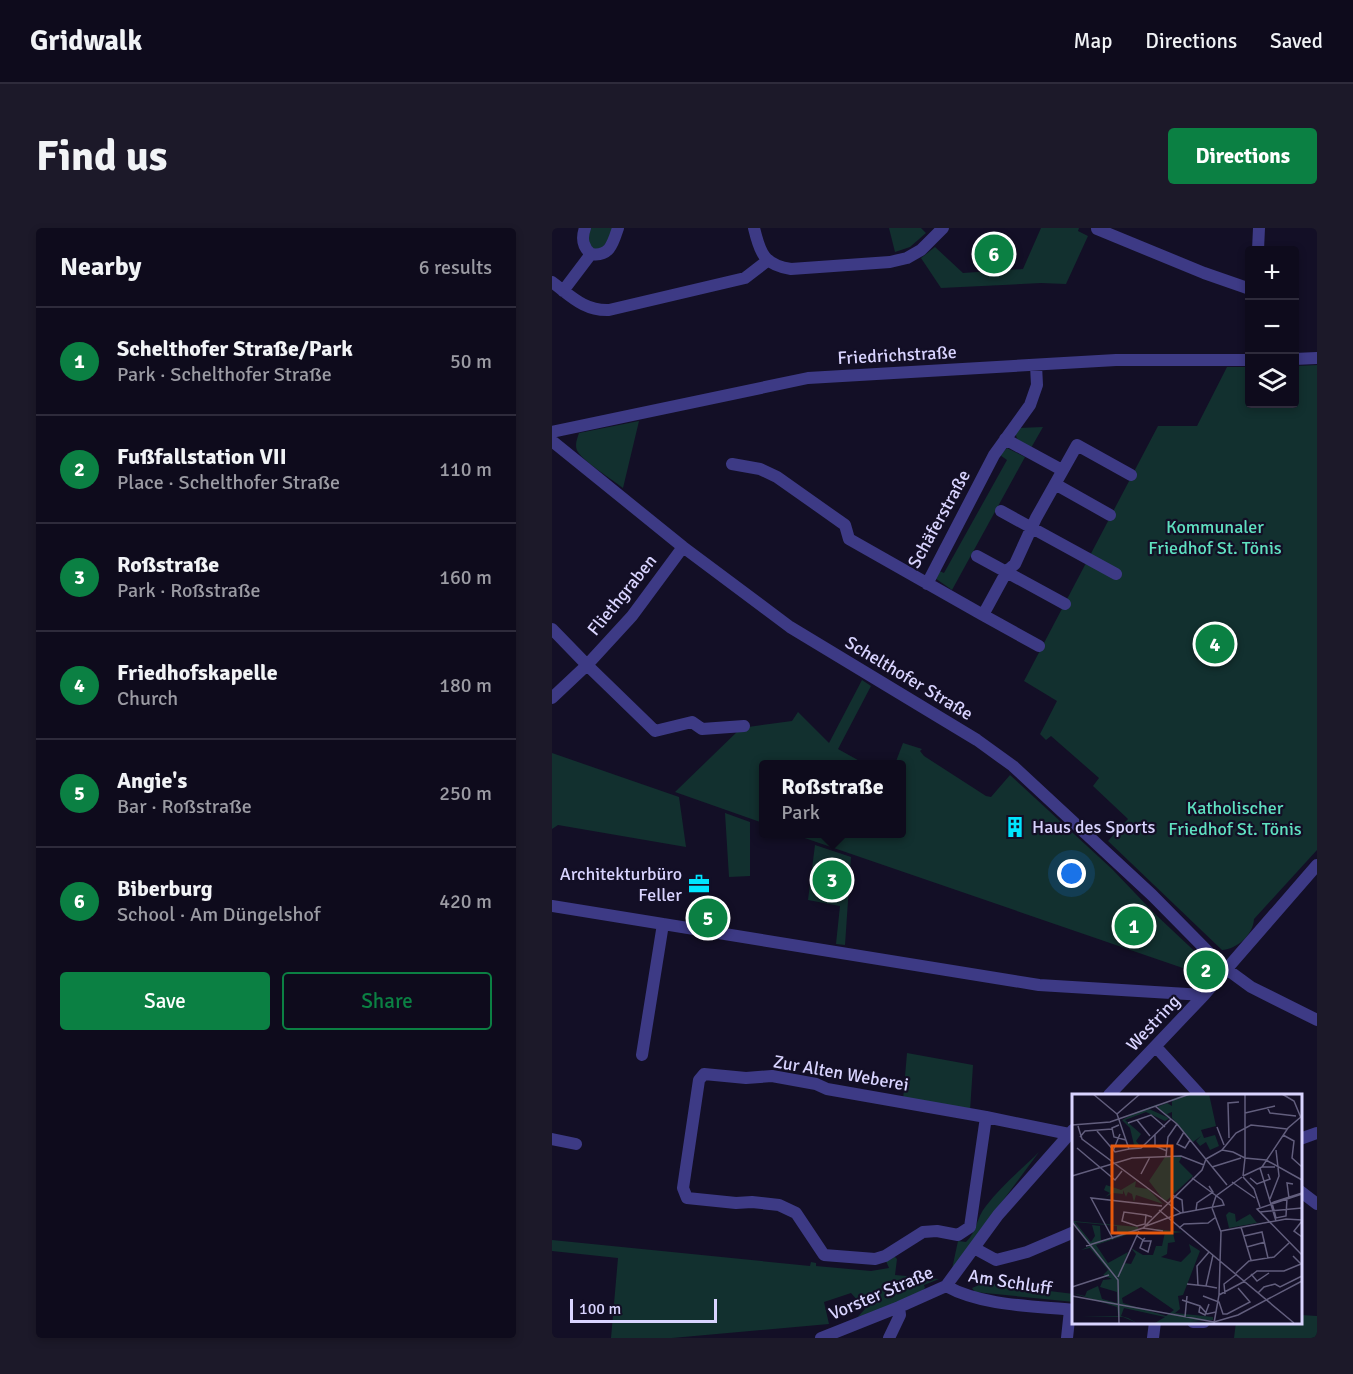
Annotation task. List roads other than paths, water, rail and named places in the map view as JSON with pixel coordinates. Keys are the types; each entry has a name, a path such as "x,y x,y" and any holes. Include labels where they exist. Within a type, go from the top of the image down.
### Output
{"street":[{"path":"585,228 582,241 591,254 599,255 612,247 618,228"},
{"path":"754,228 758,246 767,261 777,267 791,269 890,262 907,258 921,250 943,228"},
{"path":"1098,228 1097,230 1164,257 1245,287"},
{"path":"1258,246 1259,228"},
{"path":"564,291 591,254"},
{"path":"552,282 587,308 609,310 745,278 767,261"},
{"path":"1299,359 1317,358"},
{"name":"Friedrichstraße","path":"552,432 808,378 1116,360 1245,360"},
{"name":"Schäferstraße","path":"732,464 760,469 777,477 845,525 849,538 927,584 993,455 1030,405 1037,385 1036,365"},
{"path":"1005,439 1062,470"},
{"name":"Schelthofer Straße","path":"552,441 684,547 789,627 978,740 1013,766 1227,969 1251,987 1317,1020"},
{"path":"983,615 1007,572 1015,564 1036,518 1077,445 1131,475"},
{"path":"1055,484 1110,514"},
{"path":"1001,511 1116,574"},
{"name":"Fliethgraben","path":"552,698 633,616 684,547"},
{"path":"978,556 1065,604"},
{"path":"927,584 1039,646"},
{"name":"Fliethgraben","path":"552,629 655,731 692,722 702,729 744,726"},
{"name":"Westring","path":"1110,1094 1204,995 1317,865"},
{"path":"552,906 1039,985 1204,995"},
{"path":"642,1055 663,924"},
{"path":"1156,1047 1199,1094"},
{"name":"Zur Alten Weberei","path":"986,1118 970,1227 958,1235 937,1231 923,1232 885,1256 875,1259 824,1254 796,1213 779,1205 687,1198 683,1188 699,1080 704,1074 746,1078 772,1076 816,1084 837,1091 1072,1132"},
{"path":"1072,1132 996,1218 974,1248 996,1260 1027,1252 1072,1233"},
{"path":"1302,1138 1317,1133"},
{"path":"552,1139 576,1144"},
{"path":"1302,1193 1317,1204"},
{"name":"Vorster Straße","path":"821,1338 946,1286 974,1248"},
{"name":"Am Schluff","path":"946,1286 982,1299 1072,1310 1067,1338"},
{"path":"889,1338 900,1315 899,1307"},
{"path":"1153,1338 1155,1323"}],"place":[{"name":"Biberburg","path":"994,254"},
{"name":"Friedhofskapelle","path":"1215,644"},
{"name":"Haus des Sports","path":"1015,827"},
{"name":"Roßstraße","path":"832,880"},
{"name":"Architekturbüro Feller","path":"699,884"},
{"name":"Angie's","path":"708,918"},
{"name":"Schelthofer Straße/Park","path":"1134,926"},
{"name":"Fußfallstation VII","path":"1206,970"}],"park label":[{"name":"Kommunaler Friedhof St. Tönis","path":"1215,537"},
{"name":"Katholischer Friedhof St. Tönis","path":"1235,818"}]}
